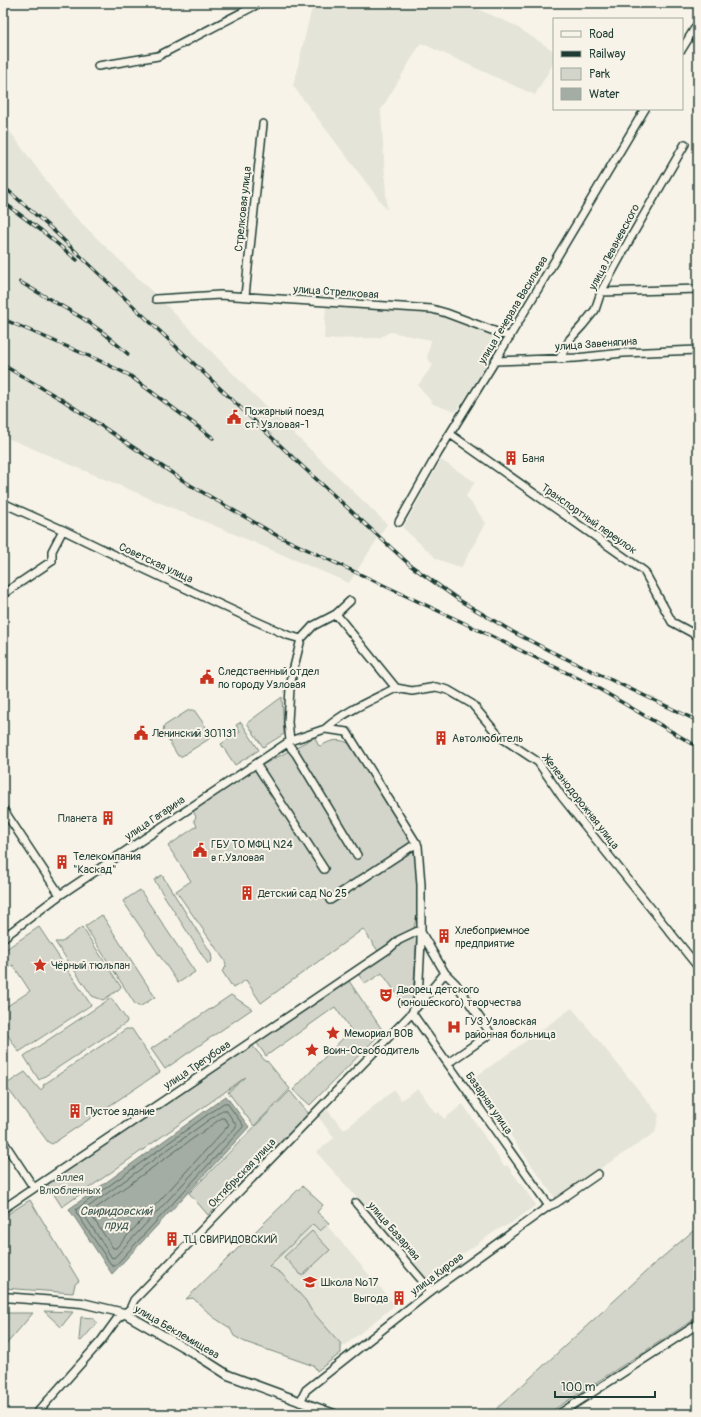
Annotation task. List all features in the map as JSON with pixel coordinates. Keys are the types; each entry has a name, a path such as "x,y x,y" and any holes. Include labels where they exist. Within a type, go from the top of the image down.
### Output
{"main road":[{"name":"улица Беклемищева","path":"3,1297 82,1303 124,1313 192,1352 228,1375 334,1414"}],"street":[{"path":"98,66 158,56 260,3"},
{"path":"683,47 698,23"},
{"name":"улица Генерала Васильева","path":"399,522 643,110"},
{"name":"Стрелковая улица","path":"244,296 263,124"},
{"name":"улица Леваневского","path":"560,358 570,339 595,310 601,292 685,144"},
{"path":"601,292 698,289"},
{"name":"улица Стрелковая","path":"156,299 220,295 432,309 446,312 510,337"},
{"name":"улица Завенягина","path":"495,361 576,358 662,351 698,350"},
{"name":"Транспортный переулок","path":"450,434 644,571 672,622 698,636"},
{"name":"Советская улица","path":"3,503 251,619 287,635 301,639"},
{"path":"3,594 52,561 52,551 63,530"},
{"path":"350,601 336,614 313,626 301,639 290,688 288,722 289,742 358,855"},
{"path":"325,729 334,721 346,714 396,688 336,614"},
{"name":"Железнодорожная улица","path":"396,688 412,691 436,688 448,690 472,704 499,736 538,762 580,820 698,966"},
{"path":"325,729 347,732 417,843 330,900"},
{"name":"улица Гагарина","path":"3,938 60,896 289,742 325,729"},
{"path":"256,764 324,869"},
{"path":"3,809 60,896"},
{"name":"Октябрьская улица","path":"36,1414 101,1341 117,1319 130,1309 134,1300 412,1013 418,998 421,941 421,884 417,843"},
{"path":"420,930 445,973 456,984 490,1034 448,1063"},
{"name":"улица Трегубова","path":"34,1188 390,948 399,940 420,930"},
{"path":"412,1013 445,973"},
{"name":"Базарная улица","path":"412,1013 549,1206"},
{"path":"3,1140 34,1188 3,1209"},
{"name":"улица Кирова","path":"300,1402 306,1390 431,1291 549,1206 556,1203 598,1174"},
{"name":"улица Базарная","path":"356,1203 431,1291"},
{"path":"559,1414 698,1324"}],"shaded area":[{"path":"313,3 463,3 512,24 553,50 553,64 535,95 421,43 381,110 387,210 293,86"},
{"path":"3,122 67,209 173,312 248,389 387,524 349,583 3,436"},
{"path":"326,303 421,312 444,317 506,339 485,373 455,412 433,404 418,385 433,365 427,358 431,340 390,332 379,338 324,339"},
{"path":"441,460 475,482 466,496 486,523 461,568 437,559 403,528"},
{"path":"572,1008 659,1115 655,1133 555,1198 471,1080"},
{"path":"418,1088 436,1114 439,1112 444,1119 463,1104 504,1166 507,1165 536,1205 510,1224 497,1230 426,1280 368,1210 316,1152 334,1138 317,1115 325,1107 344,1130 394,1090 401,1100"},
{"name":"Школа №17","path":"318,1215 395,1305 338,1351 243,1283"}],"green space":[{"path":"282,697 284,734 263,747 247,723"},
{"path":"189,710 194,710 211,734 209,739 182,756 178,756 163,731 164,726"},
{"path":"241,722 259,750 235,765 221,744 240,732 236,725"},
{"path":"315,737 318,745 321,746 337,740 349,743 353,746 411,841 417,866 418,908 414,928 378,951 363,929 261,1003 246,980 233,988 222,971 226,967 225,961 176,891 191,881 168,846 197,826 194,820 196,817 193,811 255,769"},
{"path":"162,875 211,953 212,960 208,964 154,880"},
{"path":"140,890 195,972 178,983 123,901"},
{"path":"102,915 155,997 141,1006 135,1004 85,926"},
{"path":"39,927 91,1005 19,1052 3,1028 3,1009 30,991 13,965 3,972 3,951"},
{"path":"82,927 121,987 103,1000 92,996 55,942 62,942"},
{"path":"417,932 413,998 406,1007 382,973 365,984 356,971"},
{"path":"347,978 383,1031 310,1105 293,1090 351,1030 335,1007 266,1056 256,1042"},
{"path":"231,995 252,1009 165,1069 151,1049"},
{"path":"111,998 127,1020 126,1023 39,1080 24,1056"},
{"path":"126,1029 132,1029 160,1072 52,1144 48,1142 5,1085 25,1072 40,1090 44,1087 43,1085"},
{"name":"аллея Влюбленных","path":"251,1044 290,1089 254,1126 228,1092 246,1077 62,1207 46,1182"},
{"path":"290,1091 309,1114 208,1215 189,1193"},
{"path":"302,1186 323,1205 317,1212 329,1223 320,1231 313,1224 269,1266 281,1273 341,1344 341,1353 317,1371 314,1366 245,1342 234,1336 230,1328 213,1317 193,1298 186,1299"},
{"path":"30,1200 79,1281 75,1284 73,1293 3,1288 3,1217"},
{"path":"312,1231 330,1250 302,1276 284,1257"},
{"path":"693,1231 698,1231 698,1317 547,1414 491,1414 652,1266"},
{"path":"44,1311 73,1312 61,1327"},
{"path":"3,1313 33,1313 4,1347 3,1346"},
{"path":"81,1317 93,1318 97,1323 81,1341 79,1340"}],"water":[{"name":"Свиридовский пруд","path":"226,1096 249,1127 112,1274 69,1209"}],"railway":[{"path":"3,186 54,231 303,467 410,565 459,600 513,632 698,721"},
{"path":"3,202 42,231 77,260"},
{"path":"20,282 84,319 105,334 128,354"},
{"path":"3,319 129,375 213,438"},
{"path":"3,365 64,401 190,485 276,535 594,686 698,747"}],"place":[{"name":"Пожарный поезд ст. Узловая-1","path":"234,417"},
{"name":"Баня","path":"511,458"},
{"name":"Следственный отдел по городу Узловая","path":"207,677"},
{"name":"Ленинский 301131","path":"141,733"},
{"name":"Автолюбитель","path":"441,738"},
{"name":"Планета","path":"108,818"},
{"name":"ГБУ ТО МФЦ N24 в г.Узловая","path":"200,850"},
{"name":"Телекомпания \"Каскад\"","path":"62,862"},
{"name":"Детский сад № 25","path":"247,893"},
{"name":"Хлебоприемное предприятие","path":"444,936"},
{"name":"Чёрный тюльпан","path":"40,965"},
{"name":"Дворец детского (юношеского) творчества","path":"386,995"},
{"name":"ГУЗ Узловская районная больница","path":"454,1027"},
{"name":"Мемориал ВОВ","path":"333,1033"},
{"name":"Воин-Освободитель","path":"312,1050"},
{"name":"Пустое здание","path":"75,1111"},
{"name":"ТЦ СВИРИДОВСКИЙ","path":"172,1239"},
{"name":"Школа №17","path":"310,1282"},
{"name":"Выгода","path":"399,1298"}]}
